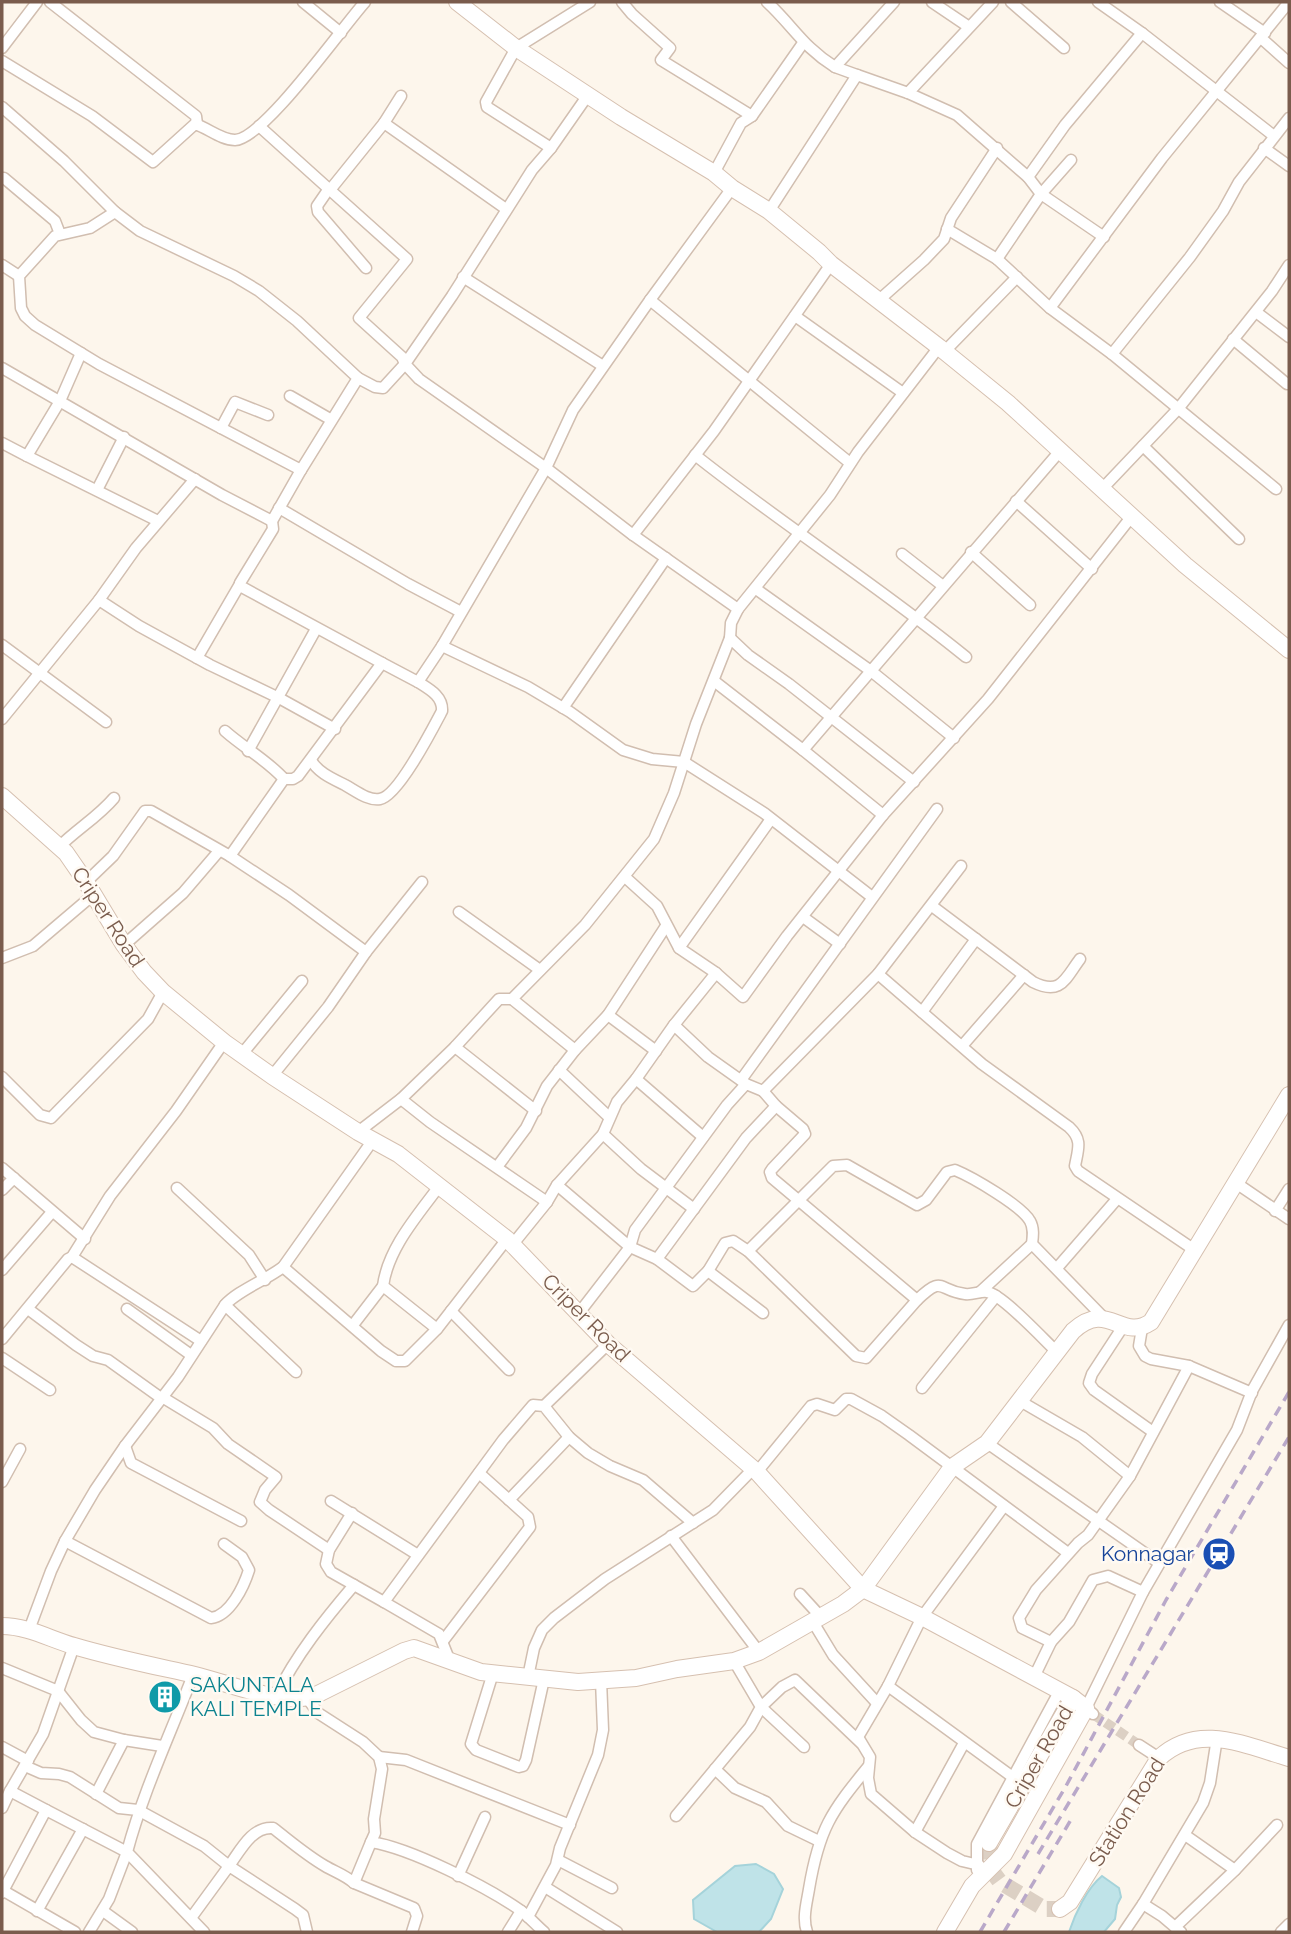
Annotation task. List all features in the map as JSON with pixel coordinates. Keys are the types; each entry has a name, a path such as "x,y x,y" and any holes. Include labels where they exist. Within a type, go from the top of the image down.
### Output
{"street":[{"path":"2,48 37,2"},
{"path":"50,2 174,96 196,116 197,124"},
{"path":"303,2 341,33"},
{"path":"197,124 227,139 244,138 259,127 365,2"},
{"path":"457,2 516,48 714,173 732,188 769,211 831,264 942,349 1060,451 1185,565 1289,650"},
{"path":"551,148 486,106 516,48 590,2"},
{"path":"622,2 670,48 661,60 752,116"},
{"path":"767,2 803,43 835,67 908,93 957,115 1028,177 1041,194 1104,237"},
{"path":"779,13 787,2"},
{"path":"835,67 894,2"},
{"path":"932,2 969,27"},
{"path":"908,93 993,2"},
{"path":"1011,2 1064,48"},
{"path":"1098,2 1274,136"},
{"path":"1220,2 1263,36 1289,63"},
{"path":"1050,308 1162,158 1289,2"},
{"path":"1028,177 1065,125 1142,33"},
{"path":"714,173 741,123 752,116 803,43"},
{"path":"2,61 92,116 151,162 157,161 197,124"},
{"path":"769,211 857,75"},
{"path":"2,107 64,161 114,212 140,232 234,276 259,291 297,321 358,378 383,388 405,364 531,170 551,148 588,95"},
{"path":"366,268 318,212 317,206 384,123 401,96"},
{"path":"1112,354 1190,257 1264,148 1289,118"},
{"path":"384,123 506,209"},
{"path":"259,127 407,257 359,318 402,358 419,379 738,608"},
{"path":"878,300 940,244 951,218 997,148"},
{"path":"1264,148 1289,166"},
{"path":"997,259 1041,194 1071,160"},
{"path":"4,178 55,220 60,234"},
{"path":"418,682 442,646 546,468 573,410 732,188"},
{"path":"114,212 90,228 60,234 51,239 19,276 19,299 25,316 81,353 301,470"},
{"path":"947,229 997,259 1050,308 1112,354 1276,489"},
{"path":"633,535 749,383 831,264"},
{"path":"2,265 19,276"},
{"path":"1102,489 1178,409 1256,312 1289,265"},
{"path":"463,277 603,366"},
{"path":"512,999 585,925 654,839 730,638 731,624 738,608 830,495 903,393 942,349 1017,277"},
{"path":"650,300 850,464"},
{"path":"1256,312 1289,337"},
{"path":"795,316 903,393"},
{"path":"1233,340 1288,383"},
{"path":"27,456 60,401 81,353"},
{"path":"2,369 272,521"},
{"path":"197,658 273,529 272,521 330,419 358,378"},
{"path":"290,396 330,419"},
{"path":"221,428 235,402 268,415"},
{"path":"97,490 124,437"},
{"path":"2,443 158,521"},
{"path":"1143,446 1239,539"},
{"path":"803,750 1060,451"},
{"path":"695,455 754,502 916,617 966,657"},
{"path":"2,719 40,675 158,521 195,479"},
{"path":"1016,501 1092,569"},
{"path":"279,508 461,612"},
{"path":"625,877 657,906 679,948 716,973 743,998 883,815 988,699 1132,516"},
{"path":"971,552 1030,605"},
{"path":"902,554 943,586"},
{"path":"564,708 666,558"},
{"path":"240,584 316,629 418,682 439,698 442,704 442,711 388,797 377,800 367,797 319,770 311,760"},
{"path":"756,589 871,671 954,738"},
{"path":"99,600 197,658 335,729"},
{"path":"248,751 316,629"},
{"path":"730,638 748,655 914,782"},
{"path":"2,645 106,722"},
{"path":"442,646 528,687 564,708 623,750 652,759 684,762 771,819 872,897"},
{"path":"124,945 225,853 284,779 296,778 382,663"},
{"path":"714,681 883,815"},
{"path":"225,731 248,751 271,765 284,779"},
{"name":"Criper Road","path":"2,796 59,847 90,888 124,945 163,992 224,1042 440,1185 510,1241 608,1345 755,1471 863,1589 922,1617 1078,1702 989,1843"},
{"path":"59,847 81,825 99,815 114,798"},
{"path":"579,1313 630,1247 635,1230 744,1082 872,897 937,809"},
{"path":"2,958 33,946 90,888 145,811 151,811 225,853 289,895 366,952"},
{"path":"679,948 771,819"},
{"path":"763,1091 878,975 961,866"},
{"path":"272,1076 422,882"},
{"path":"932,906 1045,988 1056,987 1080,959"},
{"path":"459,912 540,971"},
{"path":"803,917 840,944"},
{"path":"497,1167 526,1128 547,1086 575,1050 608,1015 666,926"},
{"path":"922,1012 976,939"},
{"path":"283,1267 390,1358 401,1362 413,1356 510,1241 547,1202 556,1185 603,1134 617,1102 716,973"},
{"path":"878,975 962,1046 1076,1133 1080,1147 1075,1166 1117,1199 1196,1251"},
{"path":"962,1046 1024,975"},
{"path":"242,1054 302,981"},
{"path":"2,1076 40,1115 51,1118 148,1018 163,992"},
{"path":"358,1132 401,1099 499,999 512,999 575,1050"},
{"path":"608,1015 656,1051"},
{"path":"674,1025 708,1057 744,1082 763,1091 803,1129 805,1135 772,1169 770,1175 917,1300"},
{"path":"2,1339 72,1257 110,1196 176,1111 224,1042"},
{"path":"454,1047 536,1111"},
{"path":"559,1070 609,1117"},
{"path":"636,1079 703,1137"},
{"path":"1252,1393 1189,1366 1145,1356 1139,1346 1142,1328 1157,1315 1289,1095"},
{"path":"401,1099 547,1202"},
{"path":"657,1259 746,1138 776,1106"},
{"path":"603,1134 665,1189 694,1209"},
{"path":"29,1630 65,1541 125,1446 225,1305 283,1267 373,1140"},
{"path":"748,1251 833,1166 840,1164 858,1170 917,1205 926,1200 947,1172 955,1170 980,1183 1026,1216 1032,1223 1032,1244 1104,1318 1132,1328 1142,1328"},
{"path":"2,1168 85,1239"},
{"path":"2,1190 14,1178"},
{"path":"1236,1184 1289,1219"},
{"path":"353,1325 383,1286 387,1268 401,1240 440,1185"},
{"path":"556,1185 630,1247 657,1259 693,1286 708,1271 729,1240 748,1251 859,1358 866,1358 917,1300 937,1285 963,1294 989,1292 1058,1353"},
{"path":"177,1188 249,1255 265,1280"},
{"path":"1275,1211 1289,1189"},
{"path":"1057,1268 1117,1199"},
{"path":"2,1270 52,1212"},
{"path":"980,1292 1032,1244"},
{"path":"72,1257 201,1341"},
{"path":"708,1271 764,1312"},
{"path":"383,1286 437,1329"},
{"path":"922,1388 996,1296"},
{"path":"225,1305 296,1372"},
{"path":"28,1309 93,1356 108,1360 213,1428 228,1444 276,1477 265,1490 260,1502 329,1550"},
{"path":"127,1309 191,1355"},
{"path":"451,1311 509,1370"},
{"path":"2,1626 29,1630 74,1646 145,1665 276,1696 307,1698 414,1648 471,1669 493,1674 578,1682 636,1678 734,1661 759,1652 863,1589 952,1467 987,1443 1073,1331 1084,1321 1104,1318"},
{"path":"1124,1325 1089,1383 1094,1390 1153,1432"},
{"path":"972,1886 1004,1854 1078,1702 1237,1430 1252,1393 1289,1325"},
{"path":"544,1406 608,1345"},
{"path":"2,1357 50,1390"},
{"path":"1051,1642 1022,1628 1019,1618 1036,1590 1068,1553 1088,1535 1130,1476 1189,1366"},
{"path":"493,1674 471,1744 476,1750 519,1767 523,1766 536,1678 534,1648 542,1630 605,1579 713,1510 755,1471 811,1406 817,1404 835,1410 848,1399 882,1416 1068,1553"},
{"path":"1020,1401 1082,1437 1130,1476"},
{"path":"384,1602 528,1408 537,1404 544,1406 569,1437 587,1453 643,1480 693,1523"},
{"path":"509,1500 569,1437"},
{"path":"987,1443 1159,1563"},
{"path":"125,1446 131,1463 241,1521"},
{"path":"2,1482 20,1449"},
{"path":"443,1641 530,1527 528,1517 479,1473"},
{"path":"331,1501 418,1555"},
{"path":"979,1865 962,1861 915,1832 871,1794 867,1778 870,1758 858,1737 888,1686 922,1617 1004,1506"},
{"path":"352,1513 329,1550 327,1568 439,1634 449,1659"},
{"path":"671,1536 759,1652"},
{"path":"65,1541 211,1618 223,1613 231,1603 249,1570 242,1557 224,1544"},
{"path":"1034,1677 1051,1642 1069,1622 1093,1580 1108,1577 1143,1592"},
{"path":"276,1696 289,1671 354,1585"},
{"path":"800,1594 817,1619 833,1655 877,1703"},
{"path":"2,1807 43,1734 74,1646"},
{"path":"734,1661 761,1707 804,1747"},
{"path":"2,1668 58,1691 88,1727 101,1735 162,1746"},
{"path":"89,1932 103,1911 119,1877 138,1810 193,1675"},
{"path":"508,1932 545,1887 598,1755 603,1730 601,1680"},
{"path":"676,1816 750,1727 761,1707 782,1687 795,1680 861,1743"},
{"path":"888,1686 1014,1778"},
{"path":"307,1698 317,1713 363,1742 379,1757 382,1769 374,1819 376,1833 354,1883"},
{"path":"945,1932 972,1886 979,1865 977,1844 1014,1778 1078,1702"},
{"path":"1124,1932 1185,1835 1208,1792 1217,1738"},
{"name":"Station Road","path":"1060,1909 1070,1902 1159,1758 1172,1745 1187,1740 1217,1738 1289,1758"},
{"path":"96,1794 124,1740"},
{"path":"915,1832 964,1743"},
{"path":"1139,1745 1159,1758"},
{"path":"2,1747 40,1773 70,1777 119,1808 138,1810 204,1846 229,1866 303,1915 307,1932"},
{"path":"379,1757 406,1760 426,1767 570,1825"},
{"path":"807,1932 806,1912 819,1841 837,1805 871,1764"},
{"path":"715,1769 735,1787 766,1802 789,1826 819,1841"},
{"path":"10,1791 127,1852 204,1932"},
{"path":"46,1810 2,1891 75,1932"},
{"path":"458,1876 485,1817"},
{"path":"1143,1904 1178,1930 1277,1825"},
{"path":"191,1918 245,1843 260,1830 273,1828 327,1868 344,1875 354,1883 414,1908 417,1916 412,1932"},
{"path":"37,1911 83,1829"},
{"path":"1185,1835 1235,1870"},
{"path":"371,1842 387,1844 458,1876 525,1914 544,1932"},
{"path":"558,1860 612,1888"},
{"path":"545,1887 617,1932"},
{"path":"103,1911 132,1932"},
{"path":"1281,1932 1289,1924"}],"water":[{"path":"756,1864 774,1874 783,1889 771,1919 759,1932 717,1932 694,1919 693,1900 735,1866"},
{"path":"1102,1876 1119,1888 1121,1897 1115,1919 1104,1932 1069,1932 1082,1902"}],"tunnel":[{"path":"1093,1714 1139,1745"},
{"path":"989,1843 992,1871 1000,1882 1045,1909 1060,1909"}],"railway":[{"path":"980,1932 1066,1786 1166,1600 1289,1392"},
{"path":"1038,1854 1289,1437"},
{"path":"1004,1932 1072,1818"}],"place":[{"name":"Konnagar","path":"1219,1554"},
{"name":"SAKUNTALA KALI TEMPLE","path":"165,1697"}]}
